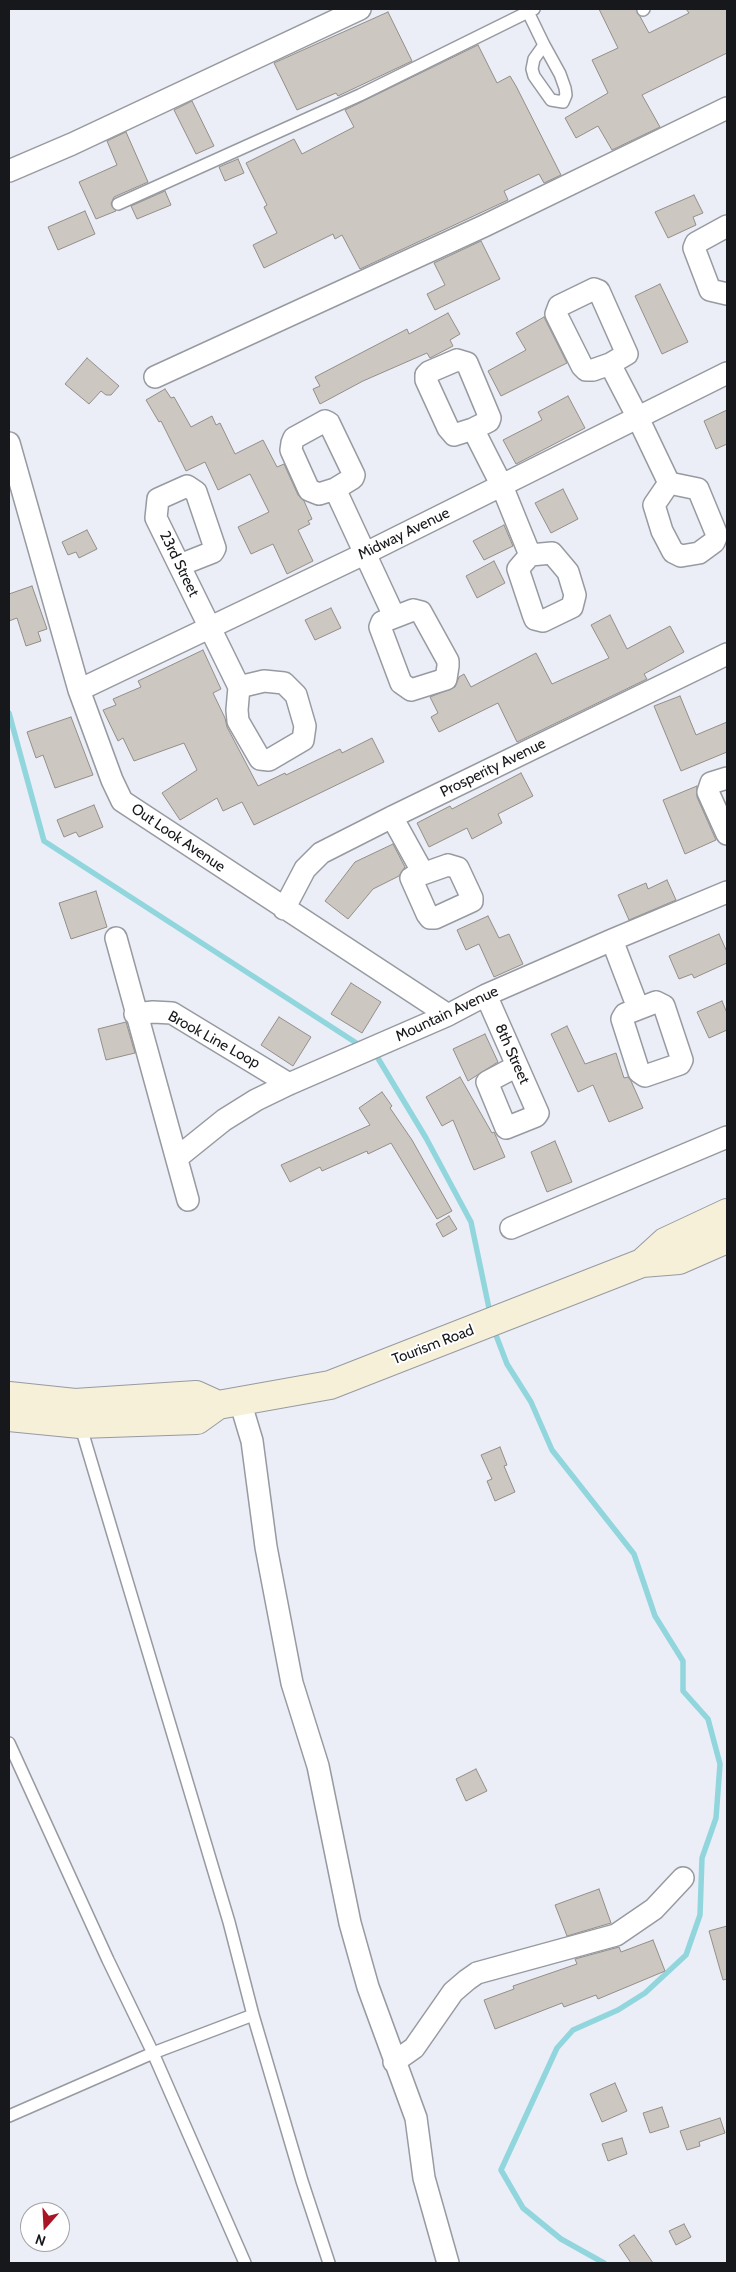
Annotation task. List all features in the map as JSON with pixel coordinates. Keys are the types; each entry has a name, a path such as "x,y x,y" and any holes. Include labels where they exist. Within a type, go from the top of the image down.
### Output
{"main road":[{"name":"Tourism Road","path":"642,1263 665,1242 727,1214"},
{"name":"Tourism Road","path":"229,1403 330,1385 458,1337 535,1303 642,1263 679,1260 727,1239"},
{"path":"9,1417 78,1414 196,1395 229,1403"},
{"path":"9,1396 78,1414"}],"street":[{"path":"9,171 72,144 360,9"},
{"path":"155,377 484,226 727,108"},
{"path":"727,226 696,243 694,248 710,290 727,294"},
{"path":"610,364 638,416 669,482"},
{"name":"Midway Avenue","path":"79,690 366,553 727,373"},
{"path":"473,429 502,486 530,555"},
{"name":"Out Look Avenue","path":"9,443 79,690 122,802 448,1015"},
{"name":"23rd Street","path":"180,566 213,552 215,543 196,492 187,486 158,499 156,518 239,687"},
{"path":"335,489 394,616"},
{"name":"Prosperity Avenue","path":"284,909 304,869 321,853 727,654"},
{"path":"264,681 284,683 296,695 305,726 303,740 269,760 260,759 254,752 238,721 239,687 264,681"},
{"path":"726,828 708,792 711,783 727,778"},
{"path":"392,817 423,873"},
{"name":"Mountain Avenue","path":"178,1157 224,1120 256,1100 289,1084 448,1015 486,995 727,892"},
{"path":"116,938 135,1014 178,1157 188,1200"},
{"path":"612,940 638,1008"},
{"name":"8th Street","path":"486,995 538,1113 508,1128 504,1127 486,1082 517,1066"},
{"name":"Brook Line Loop","path":"135,1014 153,1012 172,1013 289,1084"},
{"path":"512,1228 727,1137"},
{"path":"229,1403 252,1441 266,1547 292,1683 318,1766 350,1923 368,1987 416,2118 424,2178 448,2263"},
{"path":"394,2062 414,2048 453,1992 466,1980 478,1973 616,1935 654,1910 684,1878"}],"lane":[{"path":"118,204 360,95 531,10 544,45"},
{"path":"78,1414 229,1922 253,2015 302,2181 329,2263"},
{"path":"9,1743 108,1960 153,2053 245,2263"},
{"path":"9,2116 153,2053 253,2015"}],"building":[{"path":"599,9 636,9 649,33 689,13 686,9 727,9 727,53 642,95 660,127 612,150 598,126 576,138 565,118 608,93 592,60 618,48"},
{"path":"388,12 412,61 338,96 336,93 297,110 274,63"},
{"path":"478,45 497,83 510,76 561,175 544,183 539,174 504,191 508,200 360,269 342,235 335,239 333,234 264,268 253,245 277,233 264,207 267,205 246,163 294,139 302,154 354,127 345,110"},
{"path":"192,101 214,146 196,154 174,110"},
{"path":"126,132 148,182 114,197 111,204 116,211 96,219 79,182 117,165 107,141"},
{"path":"238,159 244,173 225,181 219,167"},
{"path":"165,191 171,205 137,219 131,206"},
{"path":"694,195 703,213 693,217 696,225 668,238 655,212"},
{"path":"85,211 95,234 58,250 48,227"},
{"path":"481,241 500,279 435,310 427,294 445,285 434,263"},
{"path":"660,284 688,342 662,354 635,296"},
{"path":"448,313 460,334 450,340 453,346 430,358 427,353 363,381 320,404 313,389 320,386 315,377 407,329 409,334"},
{"path":"544,317 567,363 501,396 488,371 526,350 516,333"},
{"path":"87,358 119,386 111,395 106,395 101,391 89,404 65,384"},
{"path":"165,389 171,398 174,397 191,427 212,416 216,425 220,423 235,454 263,440 277,467 284,464 298,495 304,501 312,519 308,521 310,524 298,530 313,561 287,574 273,544 251,554 238,527 269,512 250,474 218,490 205,462 186,471 161,421 159,422 146,400"},
{"path":"568,396 585,428 516,464 503,440 542,420 538,412"},
{"path":"727,410 727,444 716,449 704,421"},
{"path":"563,489 578,519 551,533 535,503"},
{"path":"504,525 513,546 484,560 473,541"},
{"path":"87,530 97,549 79,558 76,552 68,555 62,542"},
{"path":"494,561 505,583 477,598 466,576"},
{"path":"32,586 47,629 38,632 41,641 26,646 17,618 9,621 9,594"},
{"path":"331,608 341,628 315,640 305,620"},
{"path":"610,615 627,649 670,626 684,652 644,674 647,679 517,742 498,703 439,732 431,717 438,713 430,697 455,687 459,677 464,674 471,687 536,653 552,684 609,658 591,625"},
{"path":"203,650 221,689 213,693 225,718 227,727 258,786 340,749 342,753 372,738 384,762 254,825 242,802 223,811 217,798 180,820 162,793 197,770 184,743 134,761 123,738 118,741 103,710 116,705 113,699 141,687 138,681"},
{"path":"680,696 696,735 727,722 727,752 681,771 654,706"},
{"path":"71,717 93,775 55,788 43,755 36,758 27,732"},
{"path":"521,773 533,796 498,814 502,823 472,839 467,828 429,847 417,823 450,806 452,809"},
{"path":"697,786 697,797 716,840 685,854 663,800"},
{"path":"94,805 103,827 79,837 76,832 64,837 57,820"},
{"path":"393,844 405,867 399,876 373,889 348,919 325,901 355,862"},
{"path":"667,880 676,900 629,920 618,895 646,883 648,889"},
{"path":"96,891 107,927 71,939 59,903"},
{"path":"488,916 499,938 509,934 523,964 494,977 479,944 466,950 457,930"},
{"path":"719,934 727,952 727,963 694,978 692,974 679,979 669,956"},
{"path":"351,983 381,1002 362,1033 331,1014"},
{"path":"722,1001 727,1013 727,1030 709,1038 697,1012"},
{"path":"279,1017 311,1037 293,1066 261,1045"},
{"path":"126,1022 135,1053 106,1060 98,1029"},
{"path":"567,1026 585,1064 616,1053 624,1078 628,1077 631,1081 643,1108 609,1122 593,1085 578,1092 551,1034"},
{"path":"485,1034 498,1062 468,1081 453,1049"},
{"path":"460,1077 492,1133 494,1132 505,1157 474,1170 453,1120 442,1126 426,1097"},
{"path":"382,1092 392,1106 390,1108 412,1140 452,1211 437,1219 391,1143 368,1154 367,1151 322,1171 320,1167 290,1182 281,1165 370,1125 359,1108"},
{"path":"555,1141 572,1182 547,1192 531,1152"},
{"path":"449,1216 457,1229 443,1237 436,1224"},
{"path":"500,1447 507,1465 504,1466 515,1492 495,1501 487,1481 492,1479 481,1455"},
{"path":"476,1769 487,1791 466,1801 456,1779"},
{"path":"599,1889 611,1923 567,1936 555,1905"},
{"path":"727,1926 727,1979 723,1980 709,1931"},
{"path":"653,1940 665,1971 598,1999 596,1995 564,2007 562,2003 495,2029 484,2000 514,1989 513,1986 577,1964 575,1959 619,1947 621,1952"},
{"path":"615,2083 627,2111 602,2122 590,2094"},
{"path":"662,2107 669,2127 650,2133 643,2113"},
{"path":"720,2118 725,2133 699,2142 700,2146 687,2150 680,2131"},
{"path":"622,2138 627,2154 608,2161 602,2144"},
{"path":"684,2224 691,2237 676,2245 669,2231"},
{"path":"634,2235 653,2263 631,2263 619,2245"}],"waterway":[{"path":"9,713 44,841 361,1046"},
{"path":"371,1053 376,1055 426,1138 471,1222 490,1313"},
{"path":"494,1330 507,1364 531,1402 552,1450 634,1554 655,1616 683,1661 683,1691 708,1719 720,1764 716,1818 702,1858 700,1915 686,1955 645,1993 618,2010 573,2030 557,2048 501,2170 523,2208 561,2239 604,2263"}]}
